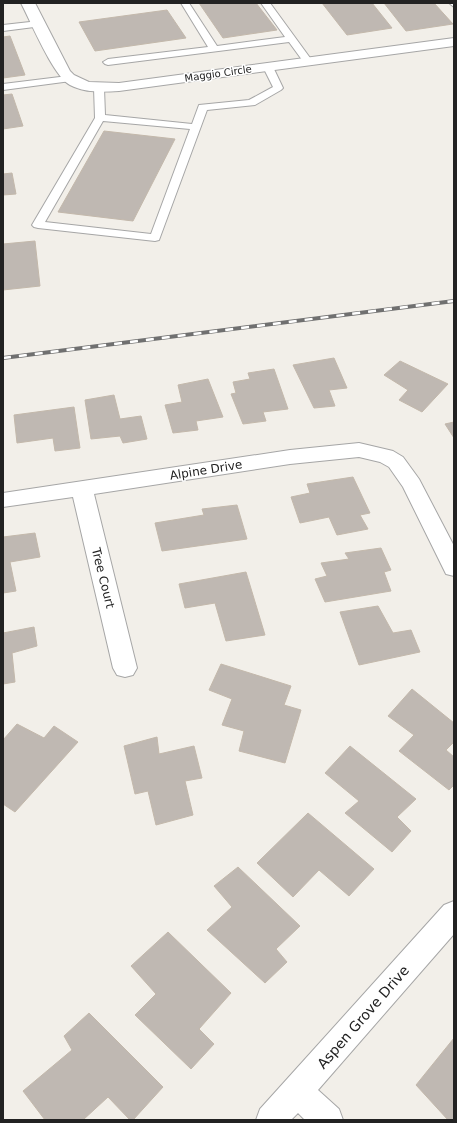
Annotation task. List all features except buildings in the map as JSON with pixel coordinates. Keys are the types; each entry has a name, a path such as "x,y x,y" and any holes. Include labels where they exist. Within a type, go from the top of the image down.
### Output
{"street":[{"path":"28,3 68,79"},
{"name":"Maggio Circle","path":"68,79 81,85 99,88 119,87 454,42"},
{"name":"Alpine Drive","path":"3,500 290,457 359,450 386,456 396,462 412,484 454,568"},
{"name":"Tree Court","path":"82,489 125,668"},
{"name":"Aspen Grove Drive","path":"271,1120 454,914"},
{"path":"297,1092 328,1120"}],"lane":[{"path":"185,3 214,49"},
{"path":"265,3 308,62"},
{"path":"3,28 39,24"},
{"path":"108,62 291,38"},
{"path":"99,88 100,118 38,226 155,238 203,106 251,103 278,88 268,67"},
{"path":"3,88 68,79"},
{"path":"100,118 196,127"}],"railway":[{"path":"3,358 454,301"}]}
